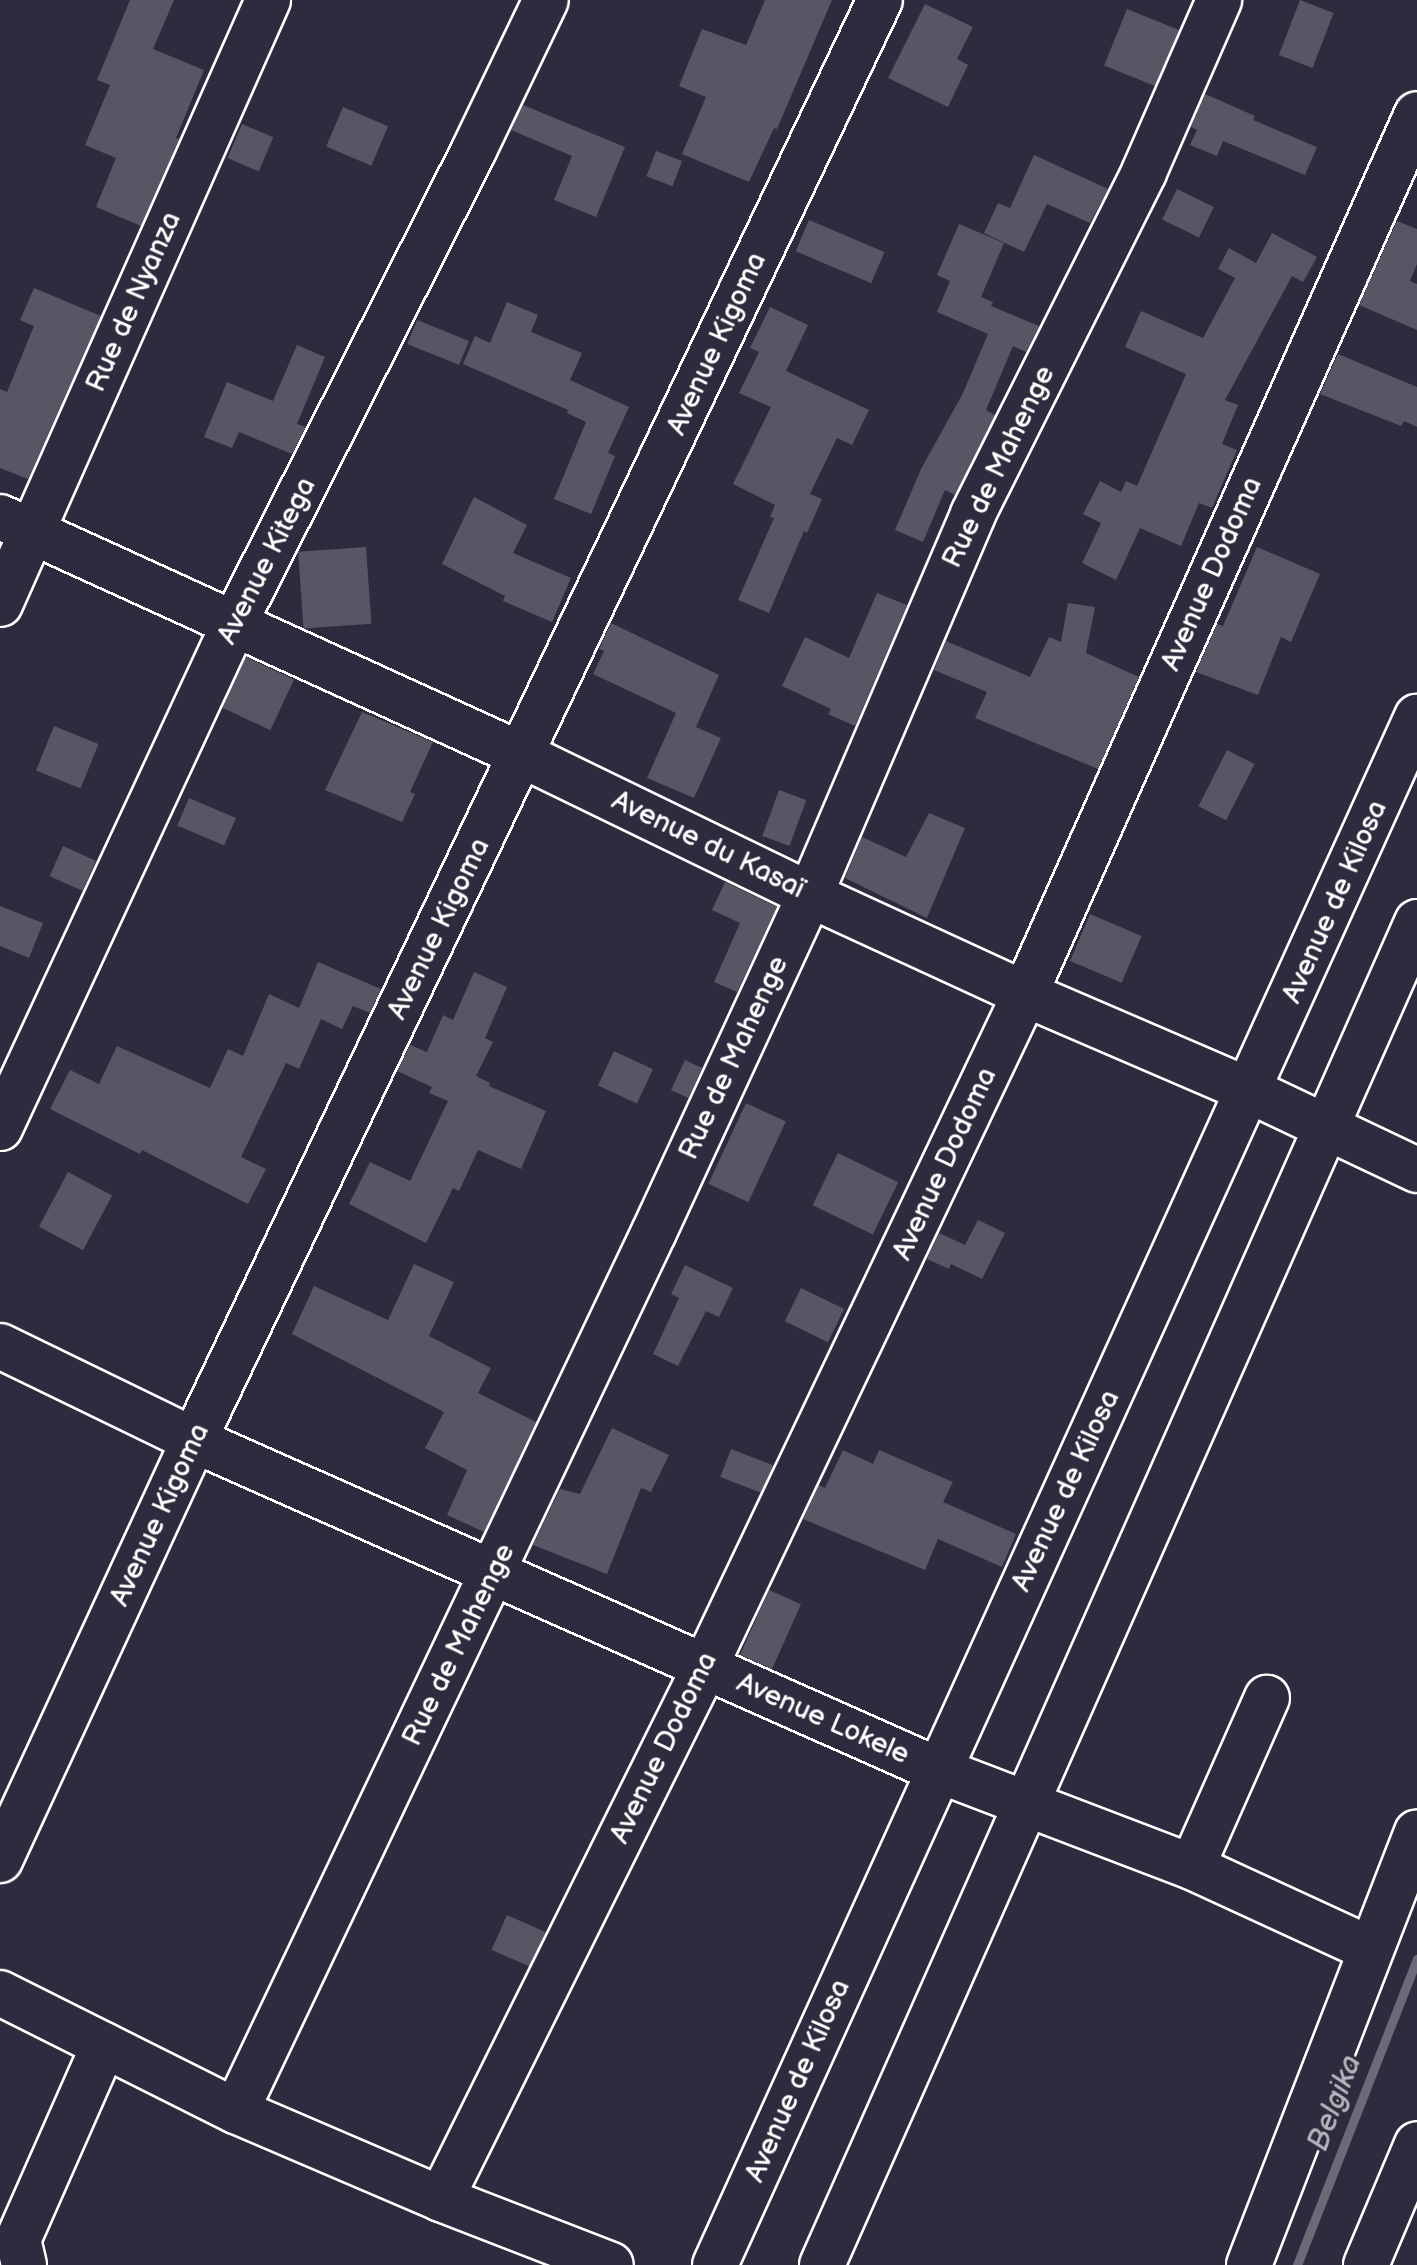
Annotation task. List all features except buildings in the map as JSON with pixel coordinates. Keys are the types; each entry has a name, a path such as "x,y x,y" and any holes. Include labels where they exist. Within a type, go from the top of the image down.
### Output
{"street":[{"name":"Rue de Nyanza","path":"0,604 16,524 268,0"},
{"name":"Avenue Kitega","path":"0,1128 235,622 474,150 546,0"},
{"name":"Avenue Kigoma","path":"0,1860 194,1440 880,0"},
{"name":"Rue de Mahenge","path":"236,2111 494,1572 810,895 973,514 1144,172 1219,0"},
{"name":"Avenue Dodoma","path":"441,2199 705,1667 1025,994 1417,114"},
{"name":"Avenue du Kasaï","path":"16,524 522,755 810,895 1417,1170"},
{"name":"Avenue de Kilosa","path":"715,2265 938,1770 1250,1092 1417,717"},
{"path":"822,2265 1417,922"},
{"name":"Avenue Lokele","path":"0,1346 194,1440 938,1770 1192,1867 1370,1949"},
{"path":"1192,1867 1267,1698"},
{"path":"1249,2265 1370,1949 1416,1838"},
{"path":"0,1993 236,2111 441,2199 611,2265"},
{"path":"24,2265 18,2240 104,2045"},
{"path":"1366,2265 1417,2144"}],"waterway":[{"name":"Belgika","path":"1297,2265 1417,1959"}]}
